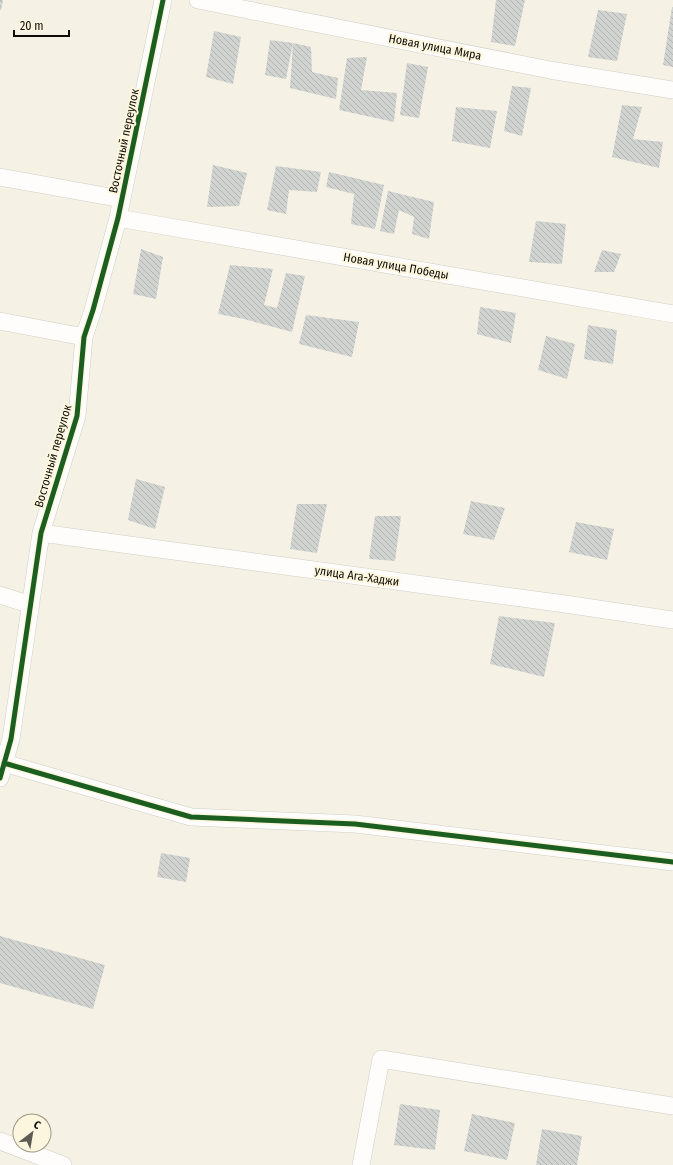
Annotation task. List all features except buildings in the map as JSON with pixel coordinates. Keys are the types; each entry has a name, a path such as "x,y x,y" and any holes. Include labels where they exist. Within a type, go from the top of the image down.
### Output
{"street":[{"name":"Восточный переулок","path":"2,771 11,739 41,532 77,416 84,337 93,310 118,218 164,0"},
{"name":"Новая улица Мира","path":"198,0 550,70 673,90"},
{"path":"0,177 122,199"},
{"name":"Новая улица Победы","path":"118,218 673,314"},
{"path":"0,321 84,337"},
{"name":"улица Ага-Хаджи","path":"41,532 673,620"},
{"path":"0,595 30,605"},
{"path":"2,771 191,818 355,824 673,862"},
{"path":"361,1165 381,1059 673,1106"},
{"path":"0,1141 63,1165"}],"cycle path":[{"path":"0,778 11,739 41,533 77,416 84,337 93,310 118,218 163,0"},
{"path":"4,763 191,817 355,824 673,862"}]}
